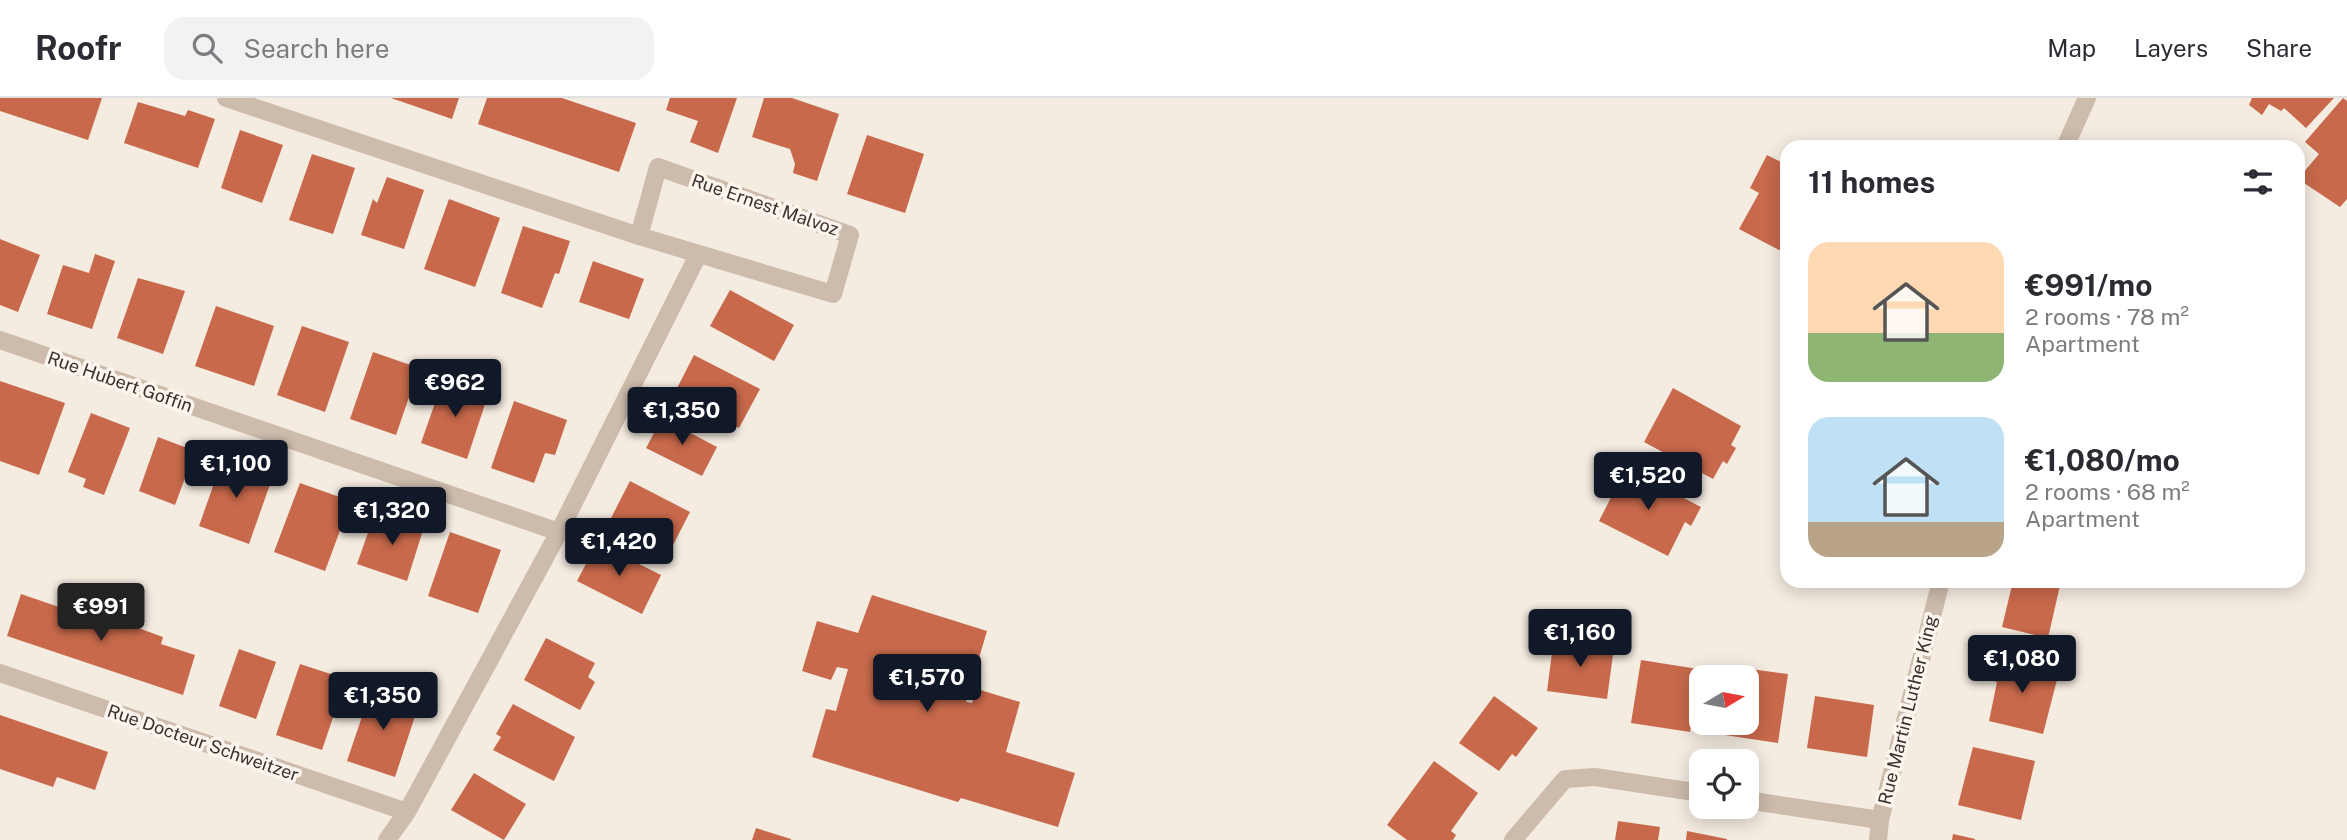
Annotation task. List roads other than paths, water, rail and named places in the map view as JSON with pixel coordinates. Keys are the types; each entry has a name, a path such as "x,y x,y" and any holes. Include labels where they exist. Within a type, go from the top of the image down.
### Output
{"street":[{"name":"Rue Ernest Malvoz","path":"226,98 639,236 833,294 850,235 658,167 639,236"},
{"path":"2068,140 2087,98"},
{"path":"387,840 407,812 559,532 698,255"},
{"name":"Rue Hubert Goffin","path":"0,340 559,532"},
{"name":"Rue Martin Luther King","path":"1878,840 1880,820 1939,588"},
{"name":"Rue Docteur Schweitzer","path":"0,673 407,812"},
{"path":"1513,840 1565,779 1595,777 1689,791"},
{"path":"1759,802 1880,820"}]}
